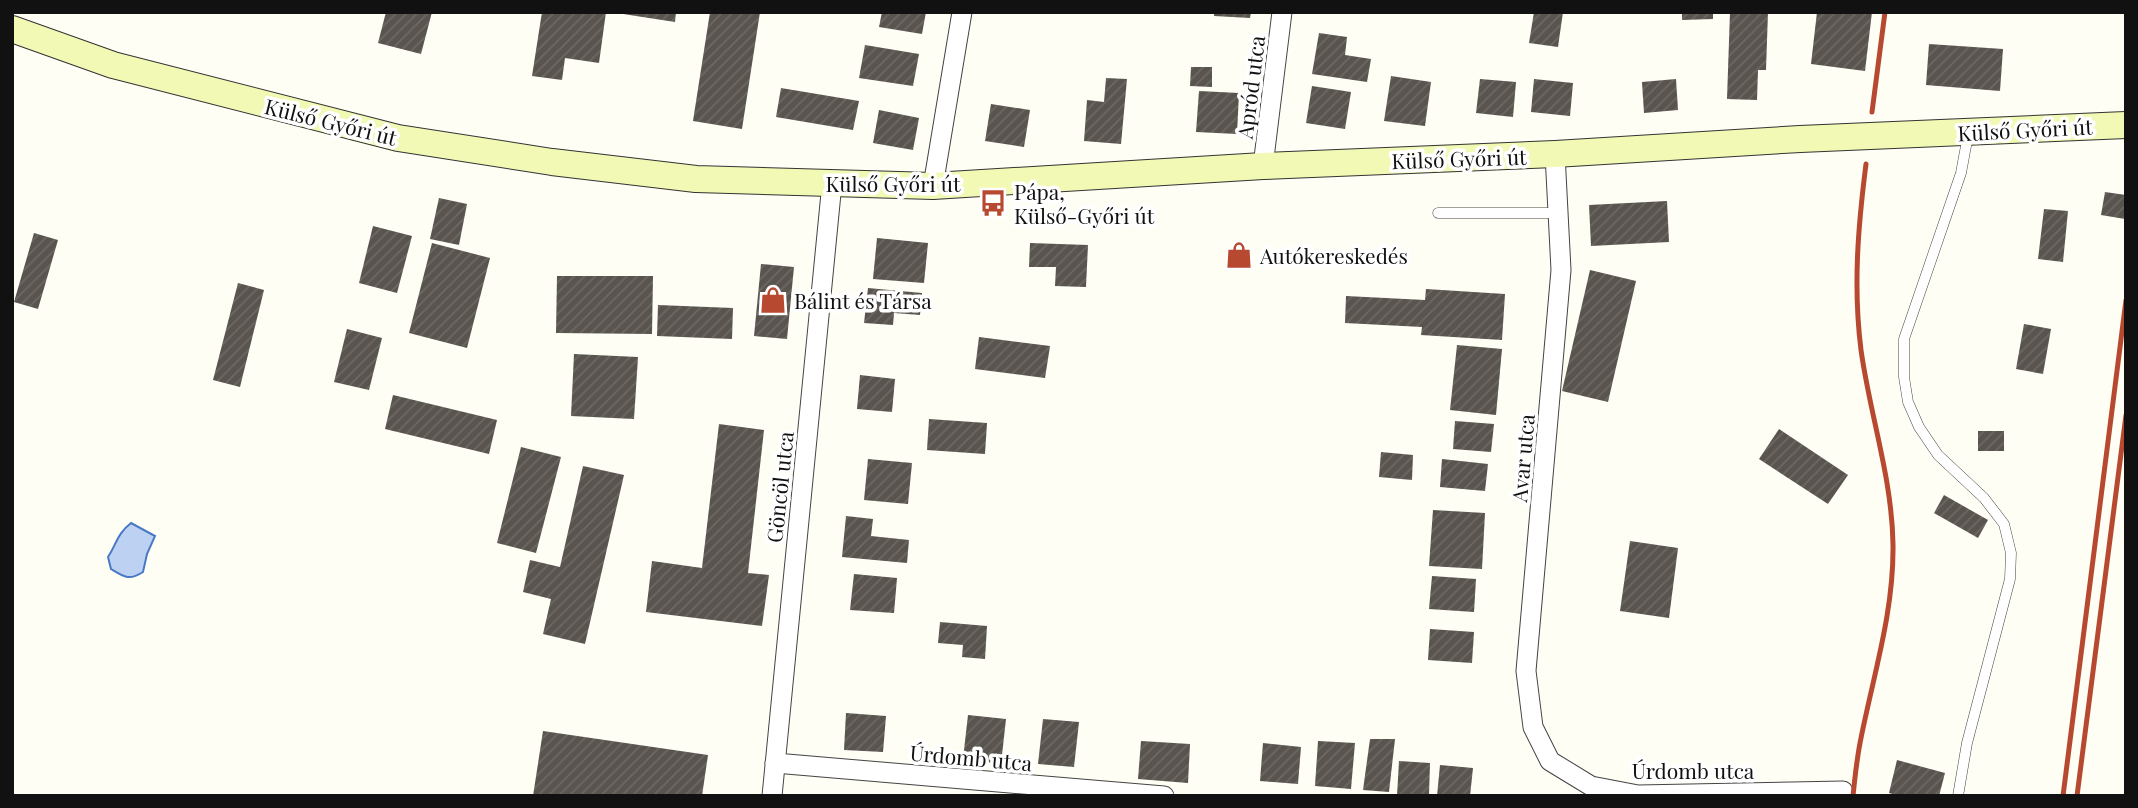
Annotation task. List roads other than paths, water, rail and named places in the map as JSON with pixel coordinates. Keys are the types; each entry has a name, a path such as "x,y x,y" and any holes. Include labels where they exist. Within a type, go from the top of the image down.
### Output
{"main road":[{"name":"Külső Győri út","path":"12,29 113,65 398,138 552,162 696,179 933,186 1263,166 2126,125"}],"street":[{"path":"933,186 961,12"},
{"name":"Apród utca","path":"1263,166 1282,12"},
{"name":"Avar utca","path":"1550,761 1533,727 1526,671 1561,270 1555,154"},
{"name":"Göncöl utca","path":"772,796 832,183"},
{"name":"Úrdomb utca","path":"1550,761 1591,786 1638,795 1843,791"},
{"name":"Úrdomb utca","path":"775,763 1164,796"}],"lane":[{"path":"1958,796 1967,743 2010,579 2011,553 2004,524 1984,498 1938,455 1919,428 1908,402 1904,377 1904,338 1961,173 1968,132"},
{"path":"1438,213 1559,213"}],"water":[{"path":"131,523 155,536 143,572 130,577 111,569 108,557 120,535"}],"railway":[{"path":"1872,112 1885,12"},
{"path":"1853,796 1860,745 1887,618 1893,544 1889,495 1865,374 1857,303 1857,257 1866,164"},
{"path":"2063,796 2126,300"},
{"path":"2077,796 2126,415"}],"place":[{"name":"Pápa, Külső-Győri út","path":"993,203"},
{"name":"Autókereskedés","path":"1239,255"},
{"name":"Bálint és Társa","path":"773,300"}]}
